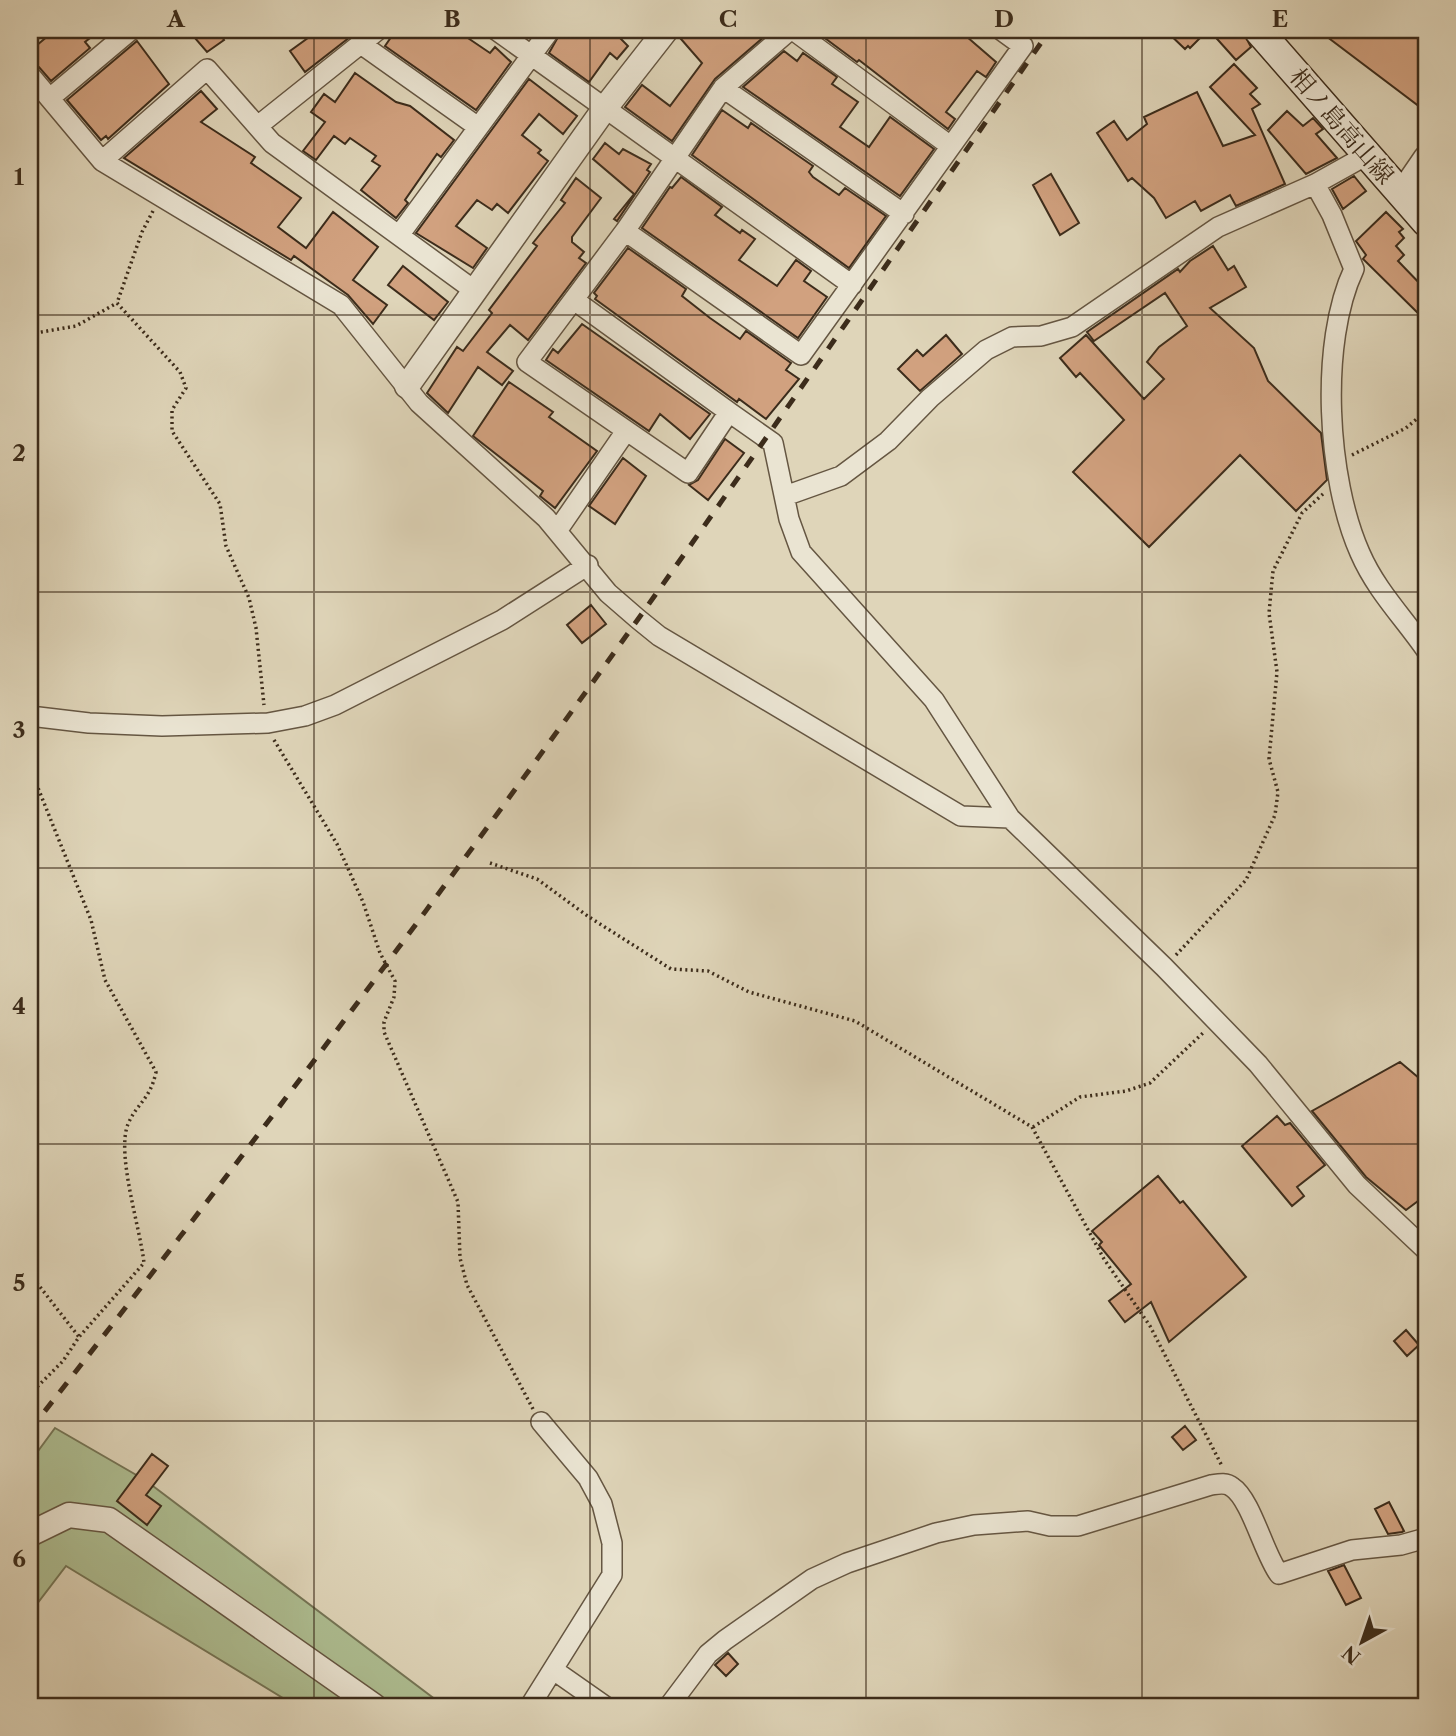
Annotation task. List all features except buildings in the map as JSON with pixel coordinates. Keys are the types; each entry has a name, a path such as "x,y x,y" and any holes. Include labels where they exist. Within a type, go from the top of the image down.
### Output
{"main road":[{"name":"相ノ島高山線","path":"1258,30 1426,222"}],"street":[{"path":"50,98 131,30"},
{"path":"260,125 378,30"},
{"path":"496,30 852,285"},
{"path":"400,234 550,30"},
{"path":"407,386 605,108 666,30"},
{"path":"729,412 688,473 527,362 625,230 723,88 791,30 949,145"},
{"path":"625,230 801,355 904,214 949,145 1023,46 1001,30"},
{"path":"360,44 478,127"},
{"path":"102,161 207,69 260,125 272,143 475,291"},
{"path":"30,75 102,161 341,305 419,403 557,531 588,565 608,593 659,636 961,816 1010,818"},
{"path":"723,88 904,214"},
{"path":"785,496 841,476 851,469 888,441 930,398 986,350 1012,337 1041,336 1072,327 1218,227 1315,184 1367,156"},
{"path":"1402,193 1426,158"},
{"path":"1315,184 1332,215 1354,269 1343,297 1334,357 1336,472 1360,552 1390,606 1426,650"},
{"path":"574,300 773,443 801,551 934,699 1010,818 1164,967 1258,1064 1357,1185 1426,1250"},
{"path":"557,531 626,431"},
{"path":"30,716 89,723 162,726 268,723 335,705 502,620 588,565"},
{"path":"530,1706 555,1671 612,1575 612,1543 602,1504 588,1478 541,1422"},
{"path":"669,1706 708,1654 812,1579 847,1563 936,1533 974,1525 1028,1521 1050,1526 1078,1526 1225,1483 1233,1487 1243,1501 1270,1562 1279,1574 1352,1550 1401,1545 1426,1538"},
{"path":"30,1534 69,1514 109,1520 374,1706"},
{"path":"555,1671 606,1706"}],"path":[{"path":"30,334 76,326 117,303 142,232 161,197"},
{"path":"117,303 180,372 186,388 172,410 172,431 220,503 226,546 248,598 256,628 263,702 268,723 277,749 337,844 363,902 380,953 395,981 394,997 384,1022 384,1032 458,1202 460,1258 467,1285 513,1376 541,1422"},
{"path":"1164,967 1246,880 1275,815 1278,792 1269,759 1277,672 1269,613 1273,571 1302,513 1336,472 1406,428 1426,411"},
{"path":"30,768 91,920 105,980 156,1072 152,1091 128,1123 123,1150 144,1263 79,1337 63,1361 30,1394"},
{"path":"490,863 537,878 589,917 671,969 708,971 749,992 855,1021 1032,1127 1104,1259 1150,1325 1233,1487"},
{"path":"1032,1127 1080,1097 1126,1091 1150,1083 1216,1021"},
{"path":"30,1274 79,1337"}],"green space":[{"path":"55,1428 145,1480 444,1706 296,1706 66,1566 30,1613 30,1462"}],"railway":[{"path":"30,1430 261,1130 488,827 688,548 1050,30"}]}
